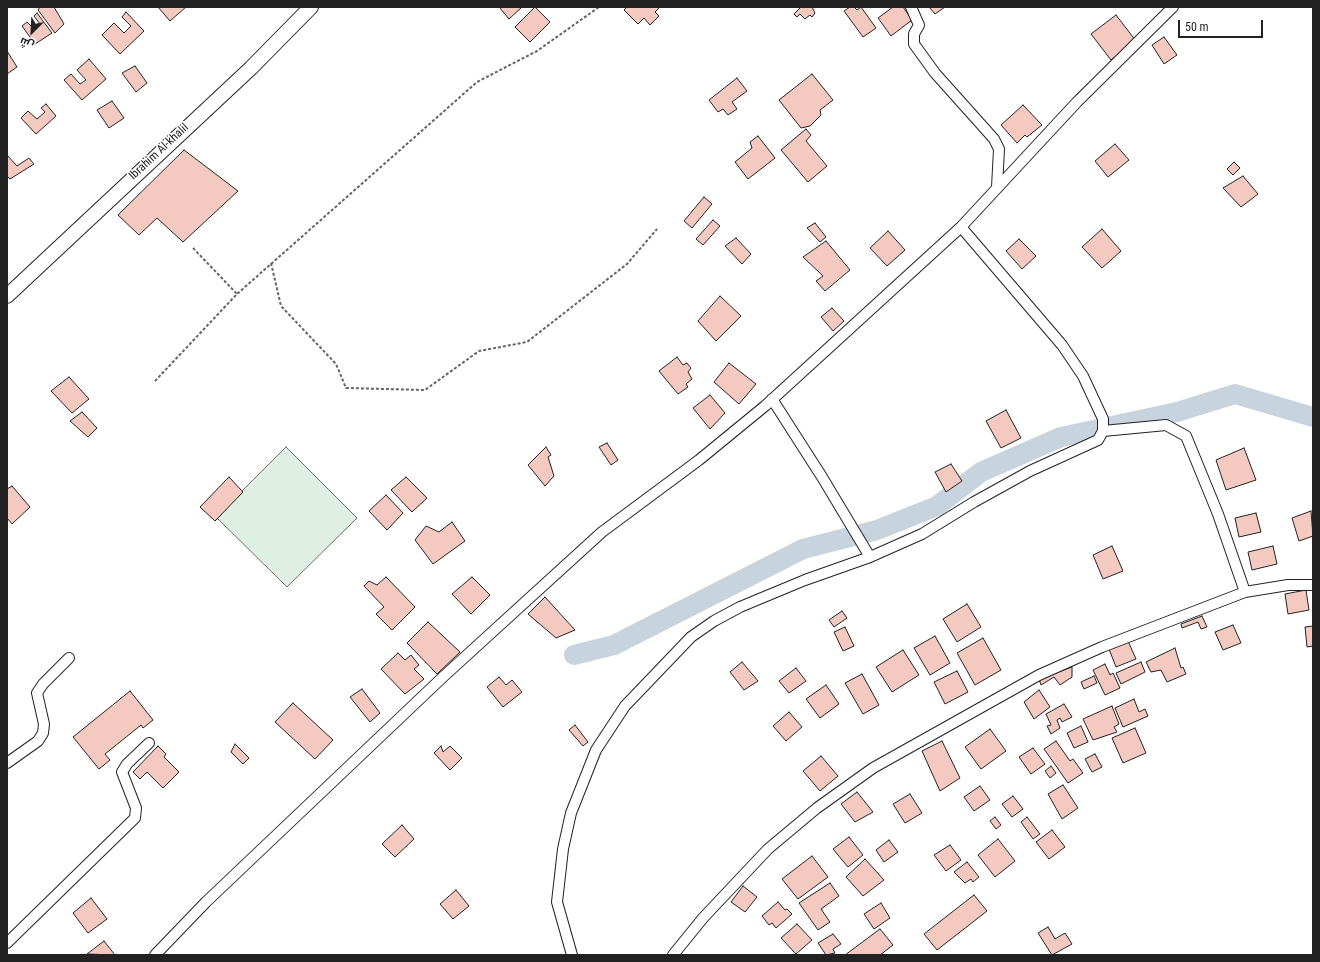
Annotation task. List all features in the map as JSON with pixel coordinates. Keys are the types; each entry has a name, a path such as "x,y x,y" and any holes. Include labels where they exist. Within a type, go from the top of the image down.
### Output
{"street":[{"name":"Ibrahim Al-khalil","path":"7,296 251,68 311,7"},
{"path":"911,7 919,25 914,34 914,44 935,73 994,139 999,149 997,187"},
{"path":"155,955 206,902 438,681 602,532 699,460 772,399 961,226 1077,102 1173,7"},
{"path":"572,955 557,902 563,849 572,813 596,750 625,706 691,637 714,621 740,608 805,580 870,557 922,534 974,502 1030,471 1098,440 1103,431 1103,420 1083,376 1062,345 961,226"},
{"path":"772,399 822,477 870,557"},
{"path":"1103,431 1166,425 1186,436 1218,514 1245,592"},
{"path":"673,955 703,918 768,849 817,808 873,768 1039,675 1102,647 1245,592 1288,585 1313,584"},
{"path":"7,763 38,741 43,733 44,724 37,693 43,684 69,658"},
{"path":"7,943 135,818 136,808 122,772 127,764 149,743"}],"path":[{"path":"155,380 237,294 477,82 537,51 599,7"},
{"path":"271,263 281,306 336,364 346,388 425,390 479,351 528,342 628,264 657,229"},
{"path":"193,248 237,294"}],"green space":[{"path":"286,447 357,518 287,587 216,517"}],"building":[{"path":"40,7 54,7 64,24 55,33 38,10"},
{"path":"158,7 186,7 170,21"},
{"path":"499,7 522,7 509,19"},
{"path":"535,7 550,22 530,42 515,27"},
{"path":"627,7 660,7 655,12 659,16 650,25 644,18 638,24 624,10"},
{"path":"801,7 812,7 815,13 812,17 810,15 805,19 800,14 797,17 794,14"},
{"path":"850,7 854,7 857,10 861,7 876,28 863,37 844,11"},
{"path":"893,7 903,7 912,20 891,36 878,18"},
{"path":"929,7 945,7 935,14"},
{"path":"126,12 144,31 120,54 102,35 114,23 124,33 131,26 122,17"},
{"path":"37,13 52,33 35,44 22,26 27,22 34,29 40,24 34,16"},
{"path":"1116,15 1136,41 1111,60 1091,34"},
{"path":"1164,37 1177,55 1164,64 1152,45"},
{"path":"7,51 17,67 7,74"},
{"path":"89,59 106,79 82,100 64,80 71,74 80,84 86,80 77,70"},
{"path":"135,66 147,83 136,92 122,73"},
{"path":"812,74 833,100 820,110 821,115 810,126 801,128 779,100"},
{"path":"737,78 747,91 732,102 737,109 728,115 723,109 718,112 709,100"},
{"path":"112,101 124,118 109,128 97,110"},
{"path":"46,104 56,116 36,134 21,118 28,111 37,119 45,112 41,108"},
{"path":"1023,105 1042,125 1027,137 1025,135 1017,143 1001,125"},
{"path":"806,129 811,135 806,141 827,166 808,182 781,150"},
{"path":"758,136 775,158 748,179 735,162 752,148 750,142"},
{"path":"1115,144 1129,160 1108,177 1095,161"},
{"path":"184,150 238,191 183,242 157,218 139,235 118,215"},
{"path":"7,155 17,166 29,158 34,164 10,179 7,176"},
{"path":"1234,162 1240,168 1233,175 1227,169"},
{"path":"1243,176 1258,194 1241,207 1223,188"},
{"path":"704,197 712,204 692,228 684,221"},
{"path":"713,220 720,226 703,245 696,239"},
{"path":"815,223 826,237 820,242 807,228"},
{"path":"1102,229 1121,251 1102,268 1082,247"},
{"path":"888,231 905,250 887,266 870,248"},
{"path":"736,238 751,254 742,264 725,246"},
{"path":"1019,239 1036,256 1022,269 1006,251"},
{"path":"826,241 850,270 825,291 816,281 823,276 803,257"},
{"path":"720,296 741,316 716,341 698,321"},
{"path":"832,308 844,321 833,331 821,317"},
{"path":"677,357 683,365 687,363 691,368 688,372 692,379 686,384 688,387 678,394 659,371"},
{"path":"729,363 756,384 739,404 714,382"},
{"path":"69,377 89,399 72,413 51,391"},
{"path":"710,395 725,413 710,429 693,408"},
{"path":"1006,410 1021,438 1001,448 986,421"},
{"path":"82,412 97,428 88,437 70,421"},
{"path":"607,443 618,460 611,465 599,447"},
{"path":"546,447 551,455 548,457 554,476 545,486 528,465"},
{"path":"1244,448 1256,480 1226,490 1216,460"},
{"path":"951,464 962,481 946,492 935,472"},
{"path":"229,477 243,492 215,521 200,507"},
{"path":"406,477 427,498 412,512 391,490"},
{"path":"12,486 30,507 12,524 7,518 7,489"},
{"path":"386,495 403,513 387,530 369,511"},
{"path":"1311,511 1313,536 1299,541 1292,518"},
{"path":"1256,513 1261,532 1239,537 1235,518"},
{"path":"452,522 465,541 433,564 415,540 426,526 439,532"},
{"path":"1112,546 1123,571 1103,579 1093,555"},
{"path":"1273,546 1277,564 1252,570 1248,552"},
{"path":"386,577 415,607 392,630 376,614 384,607 364,586 369,581 377,585"},
{"path":"472,577 490,595 471,614 452,594"},
{"path":"1306,590 1309,610 1288,614 1285,594"},
{"path":"545,597 575,630 556,638 528,614"},
{"path":"967,604 981,627 957,642 943,619"},
{"path":"842,611 847,618 834,627 829,620"},
{"path":"1202,616 1207,627 1201,629 1198,622 1182,628 1181,624"},
{"path":"428,622 460,652 437,674 407,643"},
{"path":"1233,625 1241,643 1223,650 1215,632"},
{"path":"1313,626 1313,646 1307,647 1305,627"},
{"path":"845,627 854,646 843,651 834,632"},
{"path":"935,636 950,663 930,675 914,648"},
{"path":"983,638 1001,670 975,685 957,653"},
{"path":"1128,641 1136,659 1116,667 1109,649"},
{"path":"1175,648 1181,668 1183,667 1186,674 1167,682 1161,670 1151,672 1146,662"},
{"path":"903,650 919,675 892,692 876,667"},
{"path":"398,653 405,660 411,655 419,665 414,669 424,679 405,694 381,669"},
{"path":"742,662 758,681 744,690 730,672"},
{"path":"1141,662 1145,672 1121,684 1116,673"},
{"path":"1105,664 1110,675 1113,673 1120,688 1105,695 1093,670"},
{"path":"1072,667 1072,677 1060,685 1054,677 1041,685 1039,679"},
{"path":"796,668 806,681 789,693 779,681"},
{"path":"957,671 968,692 945,704 934,682"},
{"path":"862,674 879,705 863,714 845,683"},
{"path":"1094,676 1097,683 1084,689 1081,682"},
{"path":"499,677 506,685 512,680 522,692 503,707 487,687"},
{"path":"826,685 839,704 820,718 806,699"},
{"path":"362,689 380,713 370,722 350,697"},
{"path":"1039,690 1050,707 1034,719 1024,702"},
{"path":"130,691 153,720 143,728 141,725 105,754 110,760 99,769 73,737"},
{"path":"1134,699 1139,712 1145,709 1148,716 1123,727 1115,708"},
{"path":"293,703 333,740 315,759 275,722"},
{"path":"1064,704 1072,717 1062,722 1060,718 1057,720 1060,728 1051,734 1047,726 1051,725 1046,714"},
{"path":"1112,706 1119,724 1114,727 1117,732 1093,740 1083,719"},
{"path":"789,712 802,727 786,741 773,726"},
{"path":"575,725 588,742 583,746 569,730"},
{"path":"1081,726 1088,742 1074,748 1067,733"},
{"path":"1135,728 1146,753 1123,763 1112,738"},
{"path":"990,729 1006,751 981,769 965,747"},
{"path":"942,741 960,778 940,791 922,751"},
{"path":"1056,741 1070,761 1073,759 1083,773 1068,783 1044,749"},
{"path":"235,744 249,758 243,764 231,752"},
{"path":"158,746 166,754 164,757 179,772 163,788 147,772 140,779 133,772"},
{"path":"441,746 443,752 450,746 462,758 450,770 434,753"},
{"path":"1033,748 1045,764 1031,774 1019,757"},
{"path":"1095,754 1102,767 1092,772 1085,759"},
{"path":"821,756 838,776 820,791 803,771"},
{"path":"1051,766 1056,773 1050,778 1045,771"},
{"path":"1063,785 1078,808 1062,819 1048,794"},
{"path":"980,786 990,800 974,811 964,797"},
{"path":"857,792 873,812 855,822 841,804"},
{"path":"910,794 922,813 905,823 893,804"},
{"path":"1013,796 1023,809 1012,817 1002,804"},
{"path":"995,817 1001,825 996,829 990,821"},
{"path":"1027,817 1040,834 1033,839 1021,822"},
{"path":"402,825 414,839 395,857 382,844"},
{"path":"1052,830 1065,847 1049,859 1036,842"},
{"path":"849,837 863,855 848,867 833,849"},
{"path":"998,839 1015,861 995,877 978,855"},
{"path":"889,840 898,852 884,862 876,850"},
{"path":"950,845 961,860 946,871 934,855"},
{"path":"812,856 828,877 798,899 782,879"},
{"path":"865,859 884,880 863,896 846,877"},
{"path":"967,862 979,877 973,882 971,879 965,883 954,872"},
{"path":"830,883 839,896 821,909 830,922 818,930 799,903"},
{"path":"743,886 757,897 745,912 731,902"},
{"path":"456,890 469,906 453,919 440,904"},
{"path":"974,895 987,911 937,950 924,934"},
{"path":"91,898 107,919 88,933 73,913"},
{"path":"778,902 785,910 787,909 792,914 776,928 772,923 769,925 762,916"},
{"path":"881,903 890,918 874,929 864,914"},
{"path":"797,924 812,940 796,954 781,938"},
{"path":"1048,927 1055,939 1065,933 1072,944 1052,955 1038,933"},
{"path":"880,929 893,945 880,955 845,955"},
{"path":"833,934 841,944 833,949 835,953 826,955 818,943"},
{"path":"104,941 115,955 87,954"}],"waterway":[{"path":"574,655 614,645 803,549 877,530 937,506 981,472 1061,437 1177,412 1235,394 1313,417"}]}
